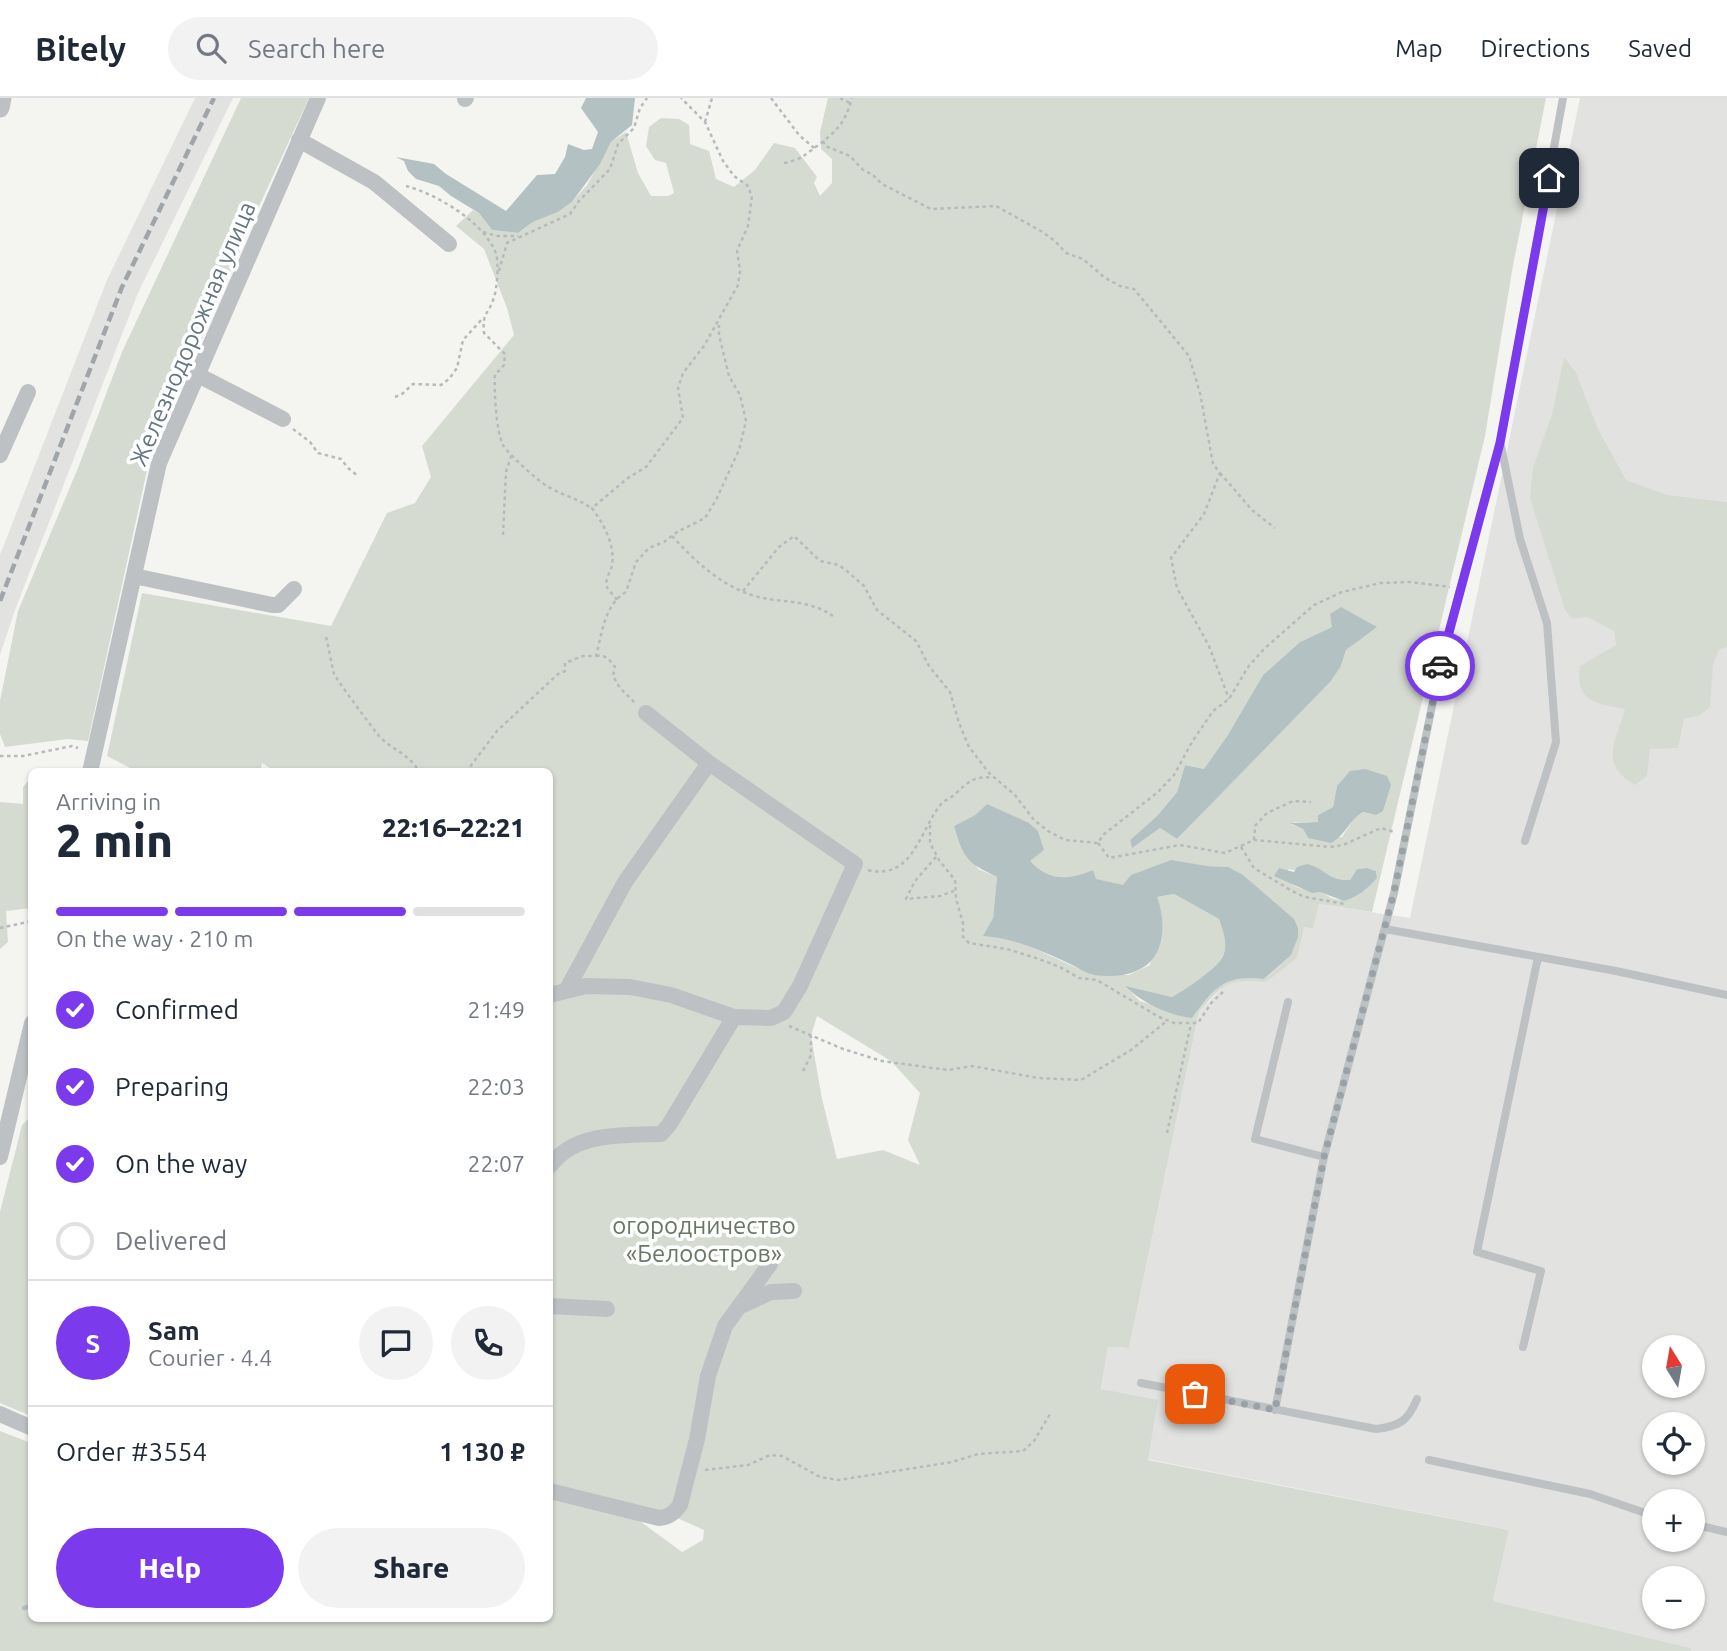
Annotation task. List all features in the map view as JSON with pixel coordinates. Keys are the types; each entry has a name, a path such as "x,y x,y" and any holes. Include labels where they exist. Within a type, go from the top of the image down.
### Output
{"street":[{"path":"0,108 2,98"},
{"name":"Железнодорожная улица","path":"91,768 159,463 318,98"},
{"path":"299,140 374,182 449,244"},
{"path":"198,375 283,419"},
{"path":"0,455 28,392"},
{"path":"134,576 272,606 278,605 294,589"},
{"path":"558,993 586,986 630,987 671,995 734,1017 771,1018 784,1012 800,986 855,864 709,763 646,713"},
{"path":"558,993 625,882 709,763"},
{"path":"553,1163 576,1143 597,1138 661,1134 734,1017"},
{"path":"0,1157 28,1040"},
{"path":"553,1492 597,1504 667,1517 680,1505 708,1376 725,1326 770,1264"},
{"path":"737,1308 771,1292 794,1291"},
{"path":"553,1306 607,1309"},
{"path":"0,1413 28,1426"}],"lane":[{"path":"1275,1410 1324,1157 1385,929 1443,652 1500,443 1563,98"},
{"path":"1500,443 1520,539 1547,623 1556,742 1525,841"},
{"path":"1385,929 1616,971 1727,995"},
{"path":"1523,1348 1541,1271 1477,1251 1538,957"},
{"path":"1288,1002 1255,1139 1324,1157"},
{"path":"1141,1382 1377,1429 1392,1427 1405,1421 1418,1399"},
{"path":"1429,1460 1590,1494 1642,1512"},
{"path":"1705,1527 1727,1532"}],"path":[{"path":"497,276 507,243 570,214 610,169 618,144 634,128 639,108 647,98"},
{"path":"592,508 628,478 646,467 683,418 678,388 683,373 704,346 738,285 740,271 737,251 748,226 752,196 747,185 734,176 723,161 705,122 681,98"},
{"path":"705,122 712,98"},
{"path":"771,98 799,135 814,148"},
{"path":"784,163 802,160 837,132 845,120 851,100 840,98"},
{"path":"823,141 825,146 850,156 882,184 931,209 996,206 1041,231 1066,253 1083,259 1104,277 1134,289 1188,356 1200,393 1213,464 1253,511 1275,528"},
{"path":"386,192 398,186 417,190 452,207 483,232 496,254 497,276 495,297 483,318 463,340 457,368 449,379 441,385 413,384 394,397"},
{"path":"483,232 506,237 521,236"},
{"path":"483,318 484,333 505,354 504,365 495,375 494,386 503,445 538,480 579,499 592,508 604,524 610,539 612,565 606,583 617,600"},
{"path":"596,656 606,617 626,592 636,562 649,548 705,518 739,450 746,421 740,395 729,376 719,335 719,321"},
{"path":"283,419 300,437 310,442 318,453 341,459 358,475"},
{"path":"503,534 506,472 512,453"},
{"path":"1220,472 1204,514 1171,558 1177,588 1209,646 1229,698"},
{"path":"671,536 713,575 743,591 755,596 818,606 833,616"},
{"path":"743,591 769,558 794,536 820,561 839,565 864,586 877,610 916,641 929,666 950,692 969,747 996,779 1015,795 1034,820 1048,831 1065,840 1098,843 1109,858 1180,845 1225,853 1254,840 1331,847 1343,845 1381,828 1405,839"},
{"path":"1098,843 1103,835 1158,792 1174,775 1213,711 1229,698 1248,667 1264,649 1314,605 1342,592 1381,583 1429,583 1460,590"},
{"path":"326,637 339,683 379,736 405,754 416,768"},
{"path":"469,768 504,724 558,674 565,671 565,663 583,656 608,658 615,667 613,676 620,688 646,713"},
{"path":"0,756 23,756 72,746 94,752"},
{"path":"855,864 871,871 884,872 899,866 915,849 942,803 979,776 996,779"},
{"path":"1254,840 1255,826 1267,813 1293,801 1311,802"},
{"path":"929,825 930,844 955,880 954,891 962,916 963,937 969,943 1007,949 1060,967 1079,978 1097,980 1168,1020 1198,1023 1212,1002 1224,991"},
{"path":"1241,847 1254,868 1292,891 1305,897 1345,904"},
{"path":"937,856 915,881 906,899 940,896 954,891"},
{"path":"0,928 28,922"},
{"path":"771,1018 811,1036 882,1061 948,1070 972,1066 1038,1078 1081,1080 1131,1050 1168,1020"},
{"path":"1167,1133 1191,1024"},
{"path":"803,1071 811,1055 811,1036"},
{"path":"688,1475 705,1470 748,1465 770,1455 782,1456 820,1477 839,1480 952,1462 978,1454 1023,1451 1034,1441 1050,1414"}],"shaded area":[{"path":"195,98 233,98 138,293 0,655 0,555 107,280"},
{"path":"586,98 635,98 632,125 611,142 600,164 572,202 518,233 492,230 479,213 439,186 416,179 408,171 404,161 396,157 434,164 506,211 537,175 555,174 565,157 568,144 584,150 592,149 598,132 581,108"},
{"path":"1580,98 1727,98 1727,1651 1691,1651 1691,1648 1493,1601 1509,1530 1147,1459 1101,1390 1108,1347 1129,1348 1199,1012 1227,983 1249,980 1266,982 1304,927 1313,929 1318,904 1410,918"},
{"path":"1341,607 1377,627 1346,650 1341,666 1330,682 1177,839 1160,828 1132,848 1130,840 1157,816 1177,792 1185,765 1204,769 1228,735 1263,675 1300,642 1332,627 1330,614"},
{"path":"1365,769 1387,776 1391,785 1383,811 1376,815 1363,812 1331,843 1308,838 1303,829 1290,823 1318,822 1318,815 1333,807 1337,786 1350,771"},
{"path":"987,804 1029,823 1038,831 1044,850 1030,861 1052,876 1076,876 1093,870 1096,879 1123,885 1131,875 1171,860 1228,867 1243,875 1294,919 1298,937 1291,955 1264,979 1239,979 1221,985 1192,1018 1156,1007 1125,986 1172,997 1206,974 1222,958 1225,944 1219,919 1174,894 1157,897 1162,926 1161,941 1156,954 1144,967 1129,974 1091,974 1028,946 983,936 993,918 997,877 972,863 964,853 954,826 975,815"},
{"path":"1307,864 1336,879 1350,880 1357,869 1367,868 1376,871 1377,878 1362,892 1344,901 1320,892 1312,893 1274,876 1279,868 1294,872 1297,867"}],"green space":[{"path":"241,98 309,98 255,215 149,461 88,741 68,739 5,747 0,734 0,701 18,611 78,468 122,352"},
{"name":"огородничество «Белоостров»","path":"828,98 1546,98 1512,271 1485,436 1372,912 1319,904 1313,929 1304,927 1297,958 1266,982 1243,981 1227,985 1199,1012 1129,1348 1108,1347 1101,1389 1158,1400 1148,1460 1509,1530 1493,1601 1691,1648 1691,1651 0,1651 0,1431 28,1442 28,1622 553,1622 553,768 270,768 262,763 261,768 130,768 107,756 142,593 331,626 387,513 415,503 431,477 422,446 514,335 507,308 484,249 456,226 473,210 479,213 492,230 518,233 572,202 587,185 611,142 626,132 638,173 651,196 668,196 674,193 666,163 655,160 646,146 649,127 661,118 679,119 689,125 690,144 709,151 716,179 734,187 755,170 774,143 795,148 817,177 814,183 820,196 832,183 832,159 821,149 820,132","holes":["1332,627 1376,627 1346,650 1341,666 1177,839 1160,828 1132,847 1130,840 1157,816 1177,792 1185,765 1204,769 1229,735 1263,675 1300,642","1337,786 1376,815 1363,812 1355,817 1342,837 1308,838 1303,829 1291,824 1318,822 1318,815 1333,807","987,804 1025,856 1034,866 1051,877 1067,878 1093,870 1095,879 1123,886 1207,866 1228,867 1298,928 1292,951 1283,963 1264,979 1239,979 1221,985 1192,1017 1140,1001 1126,987 1172,997 1199,979 1222,958 1225,944 1219,919 1174,894 1157,897 1150,965 1129,975 1092,975 1027,945 1000,937 984,936 993,918 997,877 978,869 954,826 975,815","1288,869 1337,880 1350,880 1357,869 1376,871 1377,878 1364,891 1347,899 1333,898 1289,882","817,1016 891,1061 920,1093 908,1140 920,1165 883,1150 837,1159 822,1099 811,1036","633,1516 677,1518 704,1530 703,1540 682,1552"]},
{"path":"1564,357 1576,373 1598,429 1626,480 1667,495 1727,502 1727,647 1719,650 1713,664 1710,707 1699,716 1684,719 1678,748 1650,749 1647,776 1635,785 1624,777 1613,760 1614,742 1625,709 1590,699 1584,694 1579,678 1580,666 1616,645 1614,631 1587,617 1572,619 1565,610 1530,498 1533,468 1552,414"},
{"path":"28,781 28,908 6,911 8,942 0,949 0,802 23,804 23,787"},
{"path":"28,1119 28,1415 0,1403 0,1212 22,1125"}],"waterway":[{"path":"24,1608 28,1607"}],"railway":[{"path":"0,601 122,287 214,98"}],"way so far":[{"path":"1195,1394 1275,1410 1324,1157 1394,892 1440,666"}],"route":[{"path":"1440,666 1500,443 1549,178"}]}
